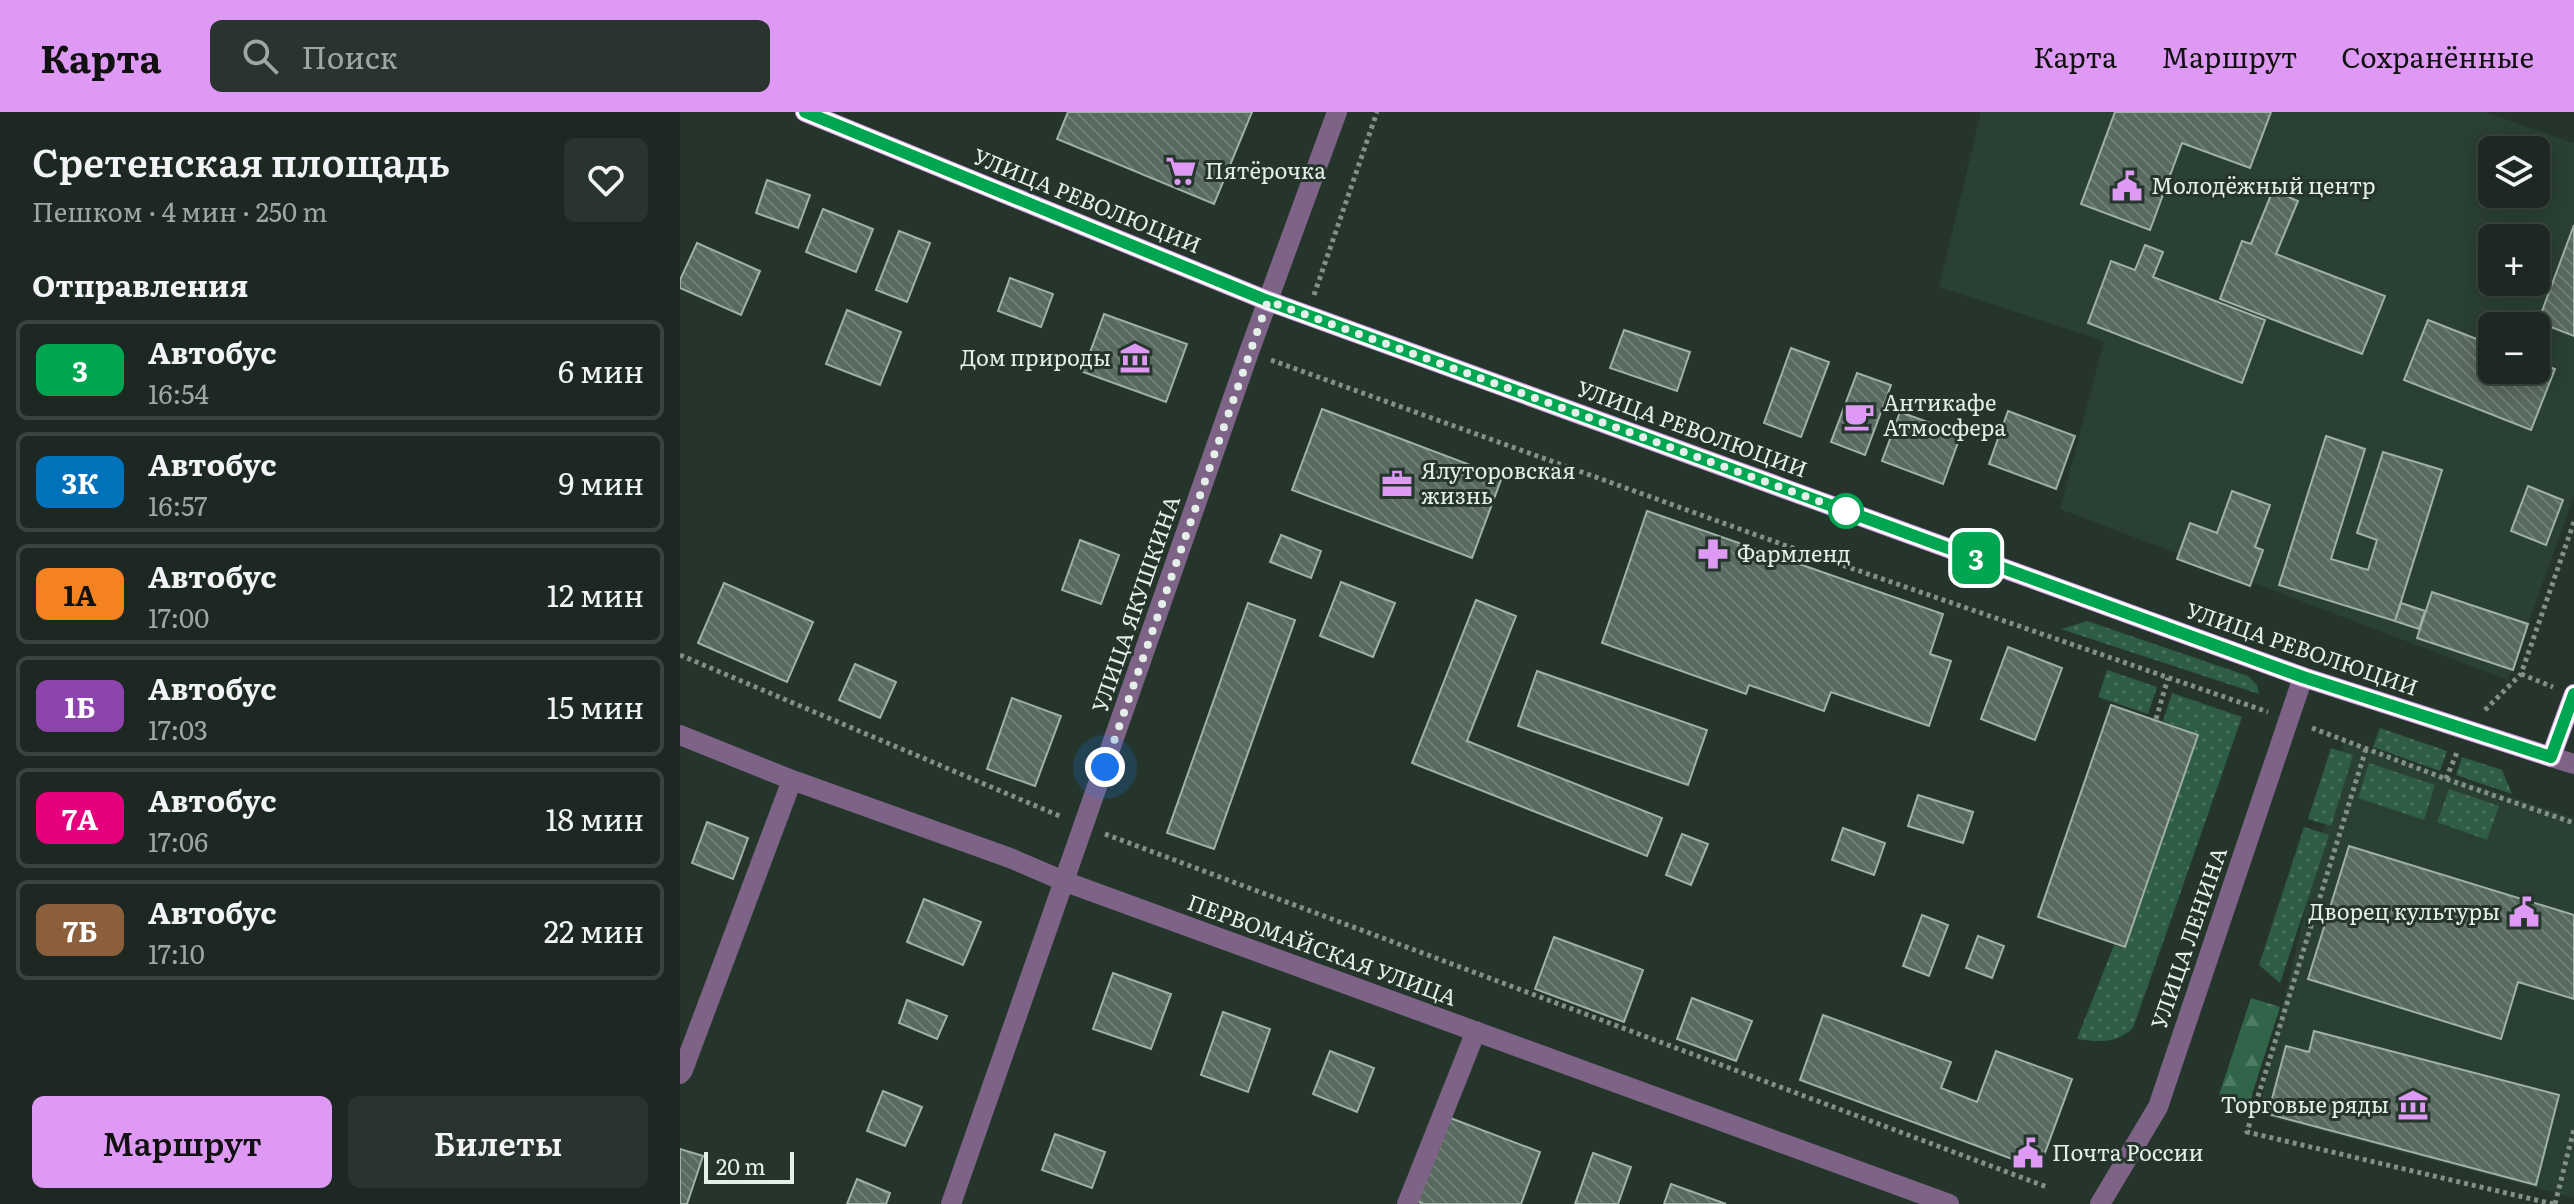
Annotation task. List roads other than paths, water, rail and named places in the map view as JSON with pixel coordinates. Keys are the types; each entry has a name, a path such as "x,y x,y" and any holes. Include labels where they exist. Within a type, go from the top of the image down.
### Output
{"main road":[{"name":"УЛИЦА РЕВОЛЮЦИИ","path":"805,112 1268,301 2303,677 2551,757"},
{"path":"2551,757 2574,694"}],"street":[{"name":"УЛИЦА ЯКУШКИНА","path":"951,1204 1249,352 1337,112"},
{"name":"УЛИЦА ЛЕНИНА","path":"2100,1204 2158,1107 2303,677"},
{"name":"ПЕРВОМАЙСКАЯ УЛИЦА","path":"680,735 792,780 1010,858 1066,882 1949,1204"},
{"name":"УЛИЦА РЕВОЛЮЦИИ","path":"2551,757 2574,764"},
{"path":"680,1074 792,780"},
{"path":"1407,1204 1476,1031"}],"place":[{"name":"Пятёрочка","path":"1181,171"},
{"name":"Молодёжный центр","path":"2127,186"},
{"name":"Дом природы","path":"1135,358"},
{"name":"Антикафе Атмосфера","path":"1859,416"},
{"name":"Ялуторовская жизнь","path":"1397,484"},
{"name":"Фармленд","path":"1713,554"},
{"name":"Дворец культуры","path":"2524,912"},
{"name":"Торговые ряды","path":"2413,1105"},
{"name":"Почта России","path":"2028,1153"}]}
